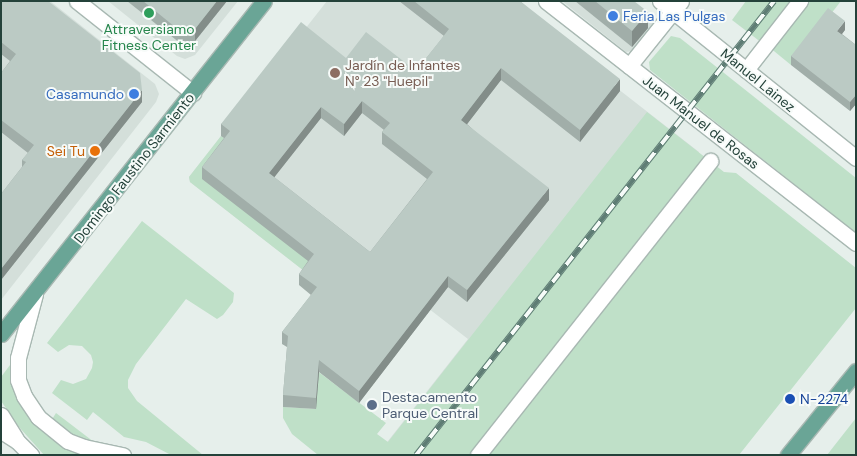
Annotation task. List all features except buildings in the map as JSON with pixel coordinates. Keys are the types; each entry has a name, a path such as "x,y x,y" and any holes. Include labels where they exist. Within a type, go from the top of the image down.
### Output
{"main road":[{"name":"Domingo Faustino Sarmiento","path":"1,334 35,294 264,1"},
{"path":"788,455 856,371"}],"street":[{"path":"77,1 193,93"},
{"name":"Juan Manuel de Rosas","path":"546,1 856,243"},
{"name":"Manuel Lainez","path":"660,1 677,6 746,70 856,158"},
{"path":"746,70 800,1"},
{"path":"629,66 677,6"},
{"path":"478,455 710,161"},
{"path":"35,294 18,358 18,380 24,396 38,417 68,441 84,447 123,455"},
{"path":"1,415 17,441"},
{"path":"1,431 17,441 32,455"}],"shaded area":[{"path":"1,1 50,1 155,84 159,94 156,102 1,300"},
{"path":"108,1 238,1 195,55 185,59 177,56"},
{"path":"327,1 505,1 699,152 458,455 377,455 468,339 336,237 308,274 190,182 189,177"},
{"path":"562,1 632,1 652,18 654,23 633,51 626,52"}],"green space":[{"path":"746,1 795,1 762,43 732,20"},
{"path":"805,1 841,1 791,65 769,47"},
{"path":"671,36 680,38 856,178 856,233 650,70 649,62"},
{"path":"647,112 724,172 736,173 856,268 856,308 739,455 318,455 292,434 283,418 283,407 316,409 308,364 386,423 377,434 388,442"},
{"path":"221,136 230,143 314,266 308,274 190,182 189,177"},
{"path":"142,221 234,293 233,302 223,315 217,319 186,299 136,364 128,380 128,388 137,401 203,455 171,455 146,442 124,437 93,412 87,420 52,393 61,380 73,384 86,379 93,362 91,355 82,346 69,345 58,352 47,343"},
{"path":"10,365 18,398 27,415 88,455 44,455 19,427 1,401 1,377"},
{"path":"56,413 94,442 71,435 51,421"},
{"path":"856,418 856,455 827,455"}],"railway":[{"path":"416,455 774,1"}],"place":[{"name":"Attraversiamo Fitness Center","path":"149,13"},
{"name":"Feria Las Pulgas","path":"613,16"},
{"name":"Jardín de Infantes N° 23 \"Huepil\"","path":"335,73"},
{"name":"Casamundo","path":"134,94"},
{"name":"Sei Tu","path":"95,151"},
{"name":"N-2274","path":"790,399"},
{"name":"Destacamento Parque Central","path":"372,405"}]}
